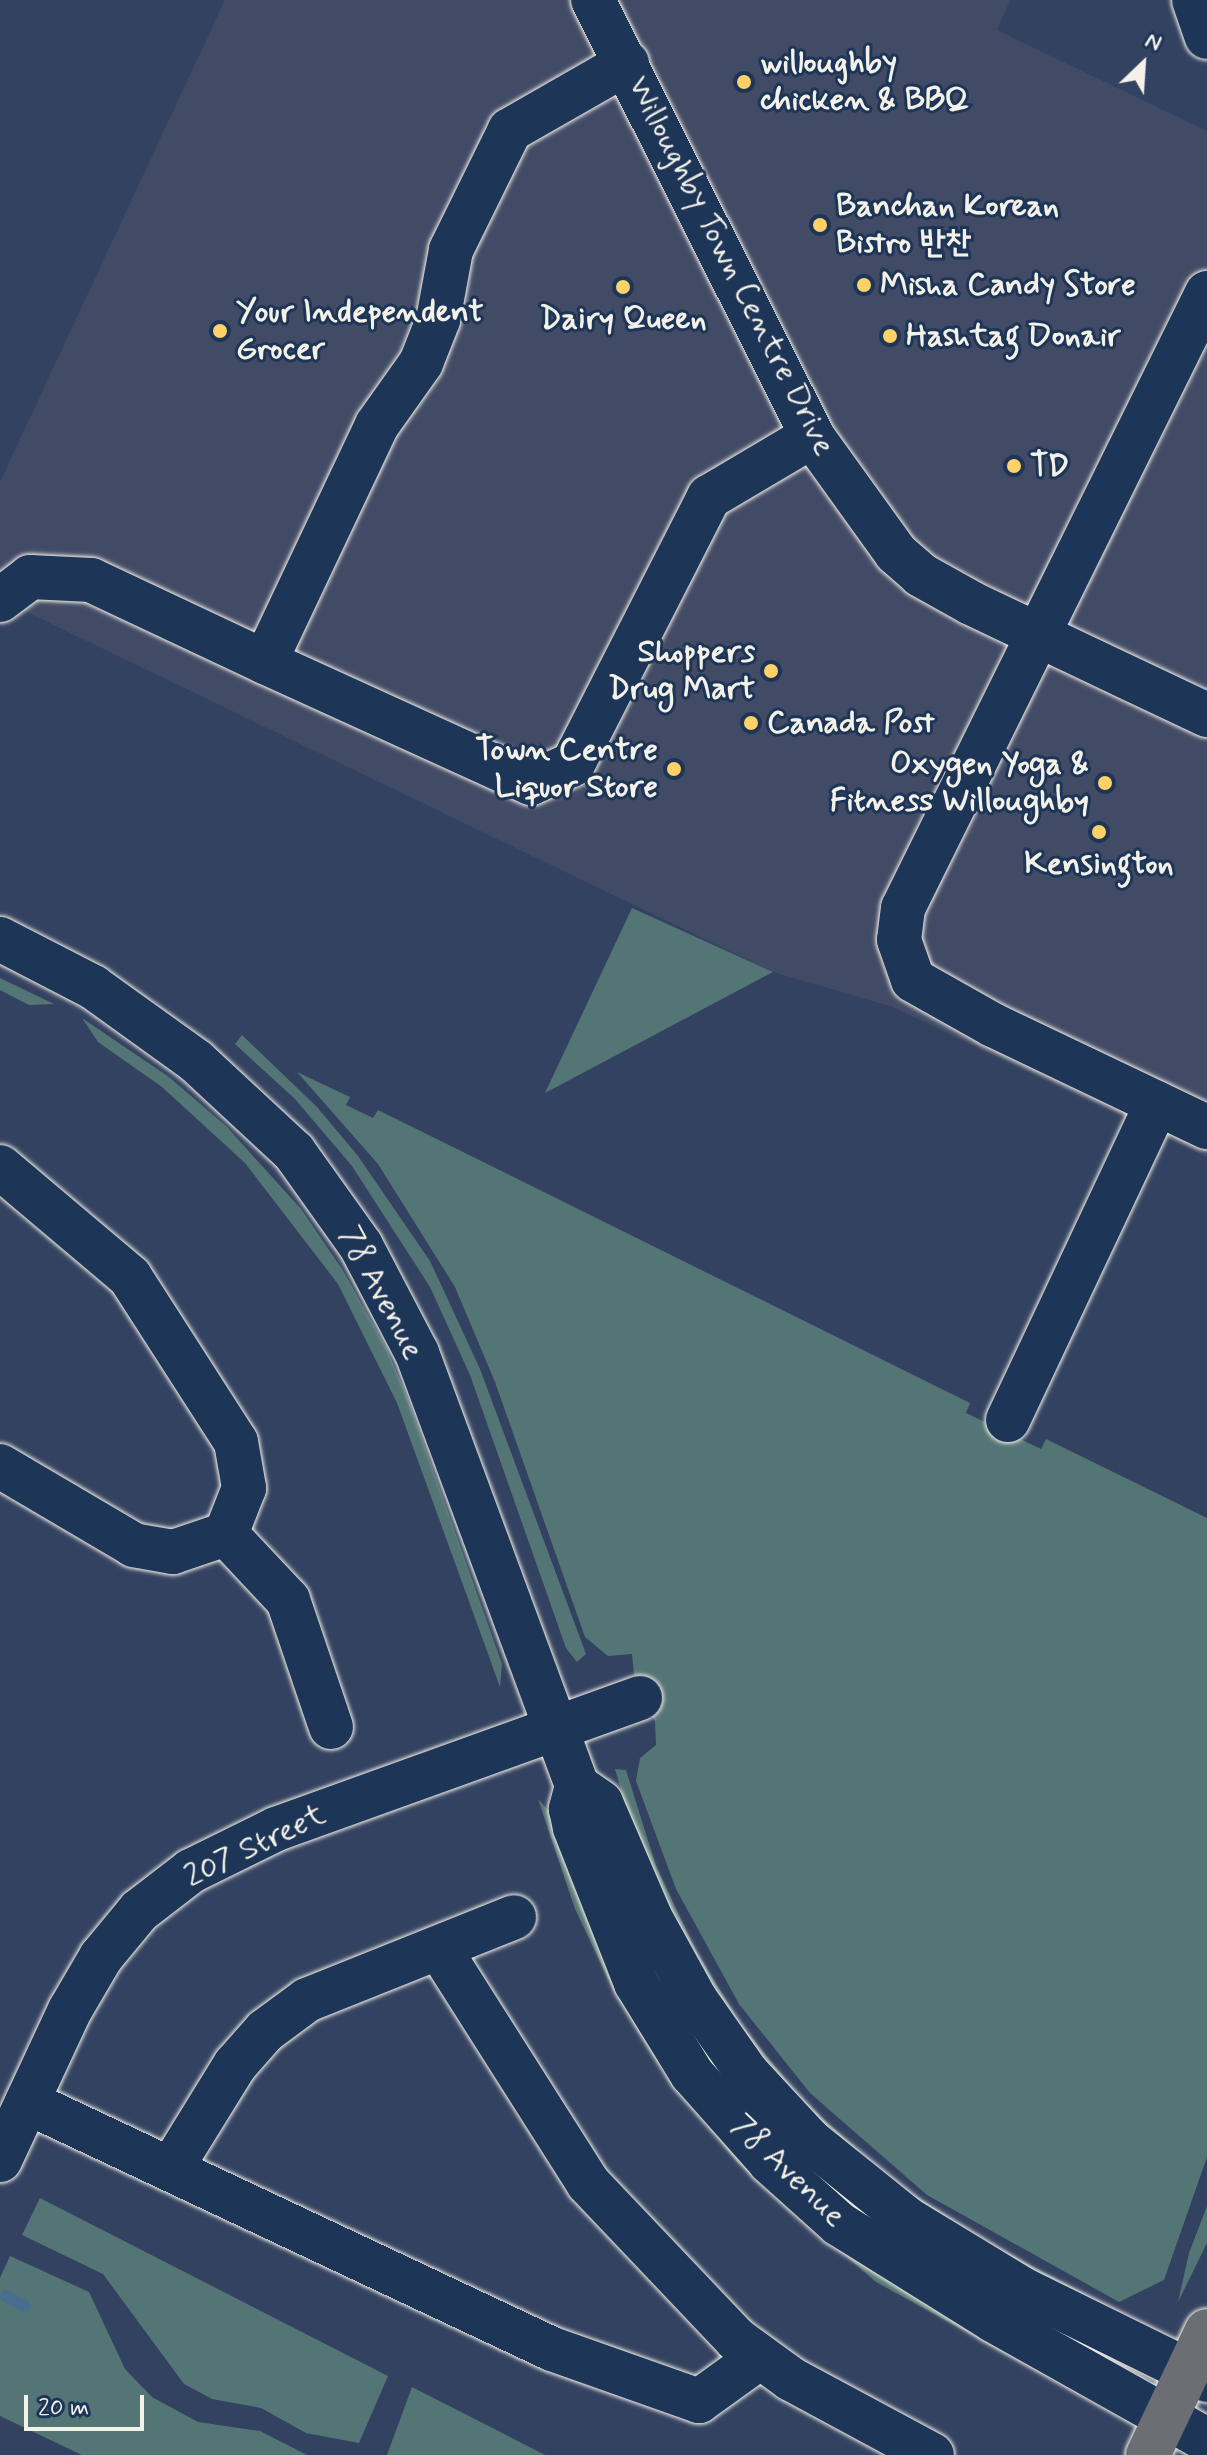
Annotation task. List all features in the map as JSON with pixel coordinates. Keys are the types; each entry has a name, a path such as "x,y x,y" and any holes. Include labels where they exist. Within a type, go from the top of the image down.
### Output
{"main road":[{"path":"1148,2455 1166,2416 1198,2375 1207,2331"}],"street":[{"name":"Willoughby Town Centre Drive","path":"593,0 812,436 874,525 913,568 971,603 1207,715"},
{"path":"1194,0 1207,37"},
{"path":"265,662 377,425 421,363 438,320 451,250 510,130 627,63"},
{"path":"1207,293 1077,564 1035,632 903,908 899,940 913,980 993,1025 1207,1127"},
{"path":"0,600 30,577 91,580 531,783 573,764 709,497 812,436"},
{"name":"78 Avenue","path":"0,939 93,987 196,1061 294,1152 352,1234 417,1353 577,1786 571,1809 575,1828 636,1983 692,2074 770,2162 852,2232 993,2320 1207,2440"},
{"path":"1008,1420 1157,1103"},
{"path":"0,1167 130,1277 236,1442 244,1488 226,1534 173,1552 134,1545 0,1466"},
{"path":"226,1534 288,1600 331,1727"},
{"name":"207 Street","path":"0,2160 101,1957 139,1911 191,1871 276,1829 640,1698"},
{"name":"78 Avenue","path":"577,1786 601,1803 611,1820 650,1917 695,1999 747,2073 810,2141 851,2178 960,2254 1198,2375"},
{"path":"172,2167 235,2065 265,2031 307,2000 514,1917"},
{"path":"439,1948 588,2183 736,2339 760,2357 932,2455"},
{"path":"27,2102 172,2167 325,2246 552,2349 699,2401 760,2357"}],"shaded area":[{"path":"225,0 1010,0 997,30 1207,131 1207,1157 893,1007 773,972 6,602 0,591 0,482"}],"green space":[{"path":"632,908 773,972 545,1093"},
{"path":"0,978 54,1004 29,1005 0,990"},
{"path":"82,1018 169,1077 227,1127 301,1209 342,1269 387,1349 408,1399 502,1664 500,1687 397,1403 338,1284 245,1163 162,1087 98,1042"},
{"path":"242,1035 317,1107 358,1156 430,1261 480,1369 586,1654 577,1662 566,1648 470,1375 430,1287 352,1166 295,1099 235,1044"},
{"path":"297,1072 350,1097 346,1105 373,1118 378,1110 970,1403 966,1413 1041,1449 1046,1439 1207,1518 1207,2157 1164,2280 1119,2302 927,2195 810,2093 739,2004 676,1889 636,1781 640,1758 656,1745 655,1722 634,1675 632,1654 608,1656 585,1637 495,1382 455,1287 378,1164"},
{"path":"615,1769 626,1770 656,1866 695,1949 740,2023 800,2097 888,2178 985,2241 1115,2310 1109,2321 928,2222 831,2145 792,2105 707,1995 669,1925 643,1865"},
{"path":"538,1799 553,1815 696,2095 1087,2386 1081,2395 876,2282 737,2162 654,2057 613,1989 575,1909"},
{"path":"40,2198 388,2376 359,2443 306,2433 261,2408 212,2399 184,2384 103,2274 22,2235"},
{"path":"1207,2206 1207,2243 1178,2302 1189,2253"},
{"path":"10,2256 89,2292 125,2369 152,2397 198,2422 260,2431 307,2455 82,2455 0,2416 0,2278"},
{"path":"412,2387 545,2455 387,2455"}],"waterway":[{"path":"6,2296 25,2306"}],"place":[{"name":"willoughby chicken & BBQ","path":"744,82"},
{"name":"Banchan Korean Bistro 반찬","path":"820,225"},
{"name":"Misha Candy Store","path":"864,285"},
{"name":"Dairy Queen","path":"623,287"},
{"name":"Your Independent Grocer","path":"220,331"},
{"name":"Hashtag Donair","path":"890,336"},
{"name":"TD","path":"1014,466"},
{"name":"Shoppers Drug Mart","path":"771,671"},
{"name":"Canada Post","path":"751,723"},
{"name":"Town Centre Liquor Store","path":"674,769"},
{"name":"Oxygen Yoga & Fitness Willoughby","path":"1105,783"},
{"name":"Kensington","path":"1099,832"}]}
